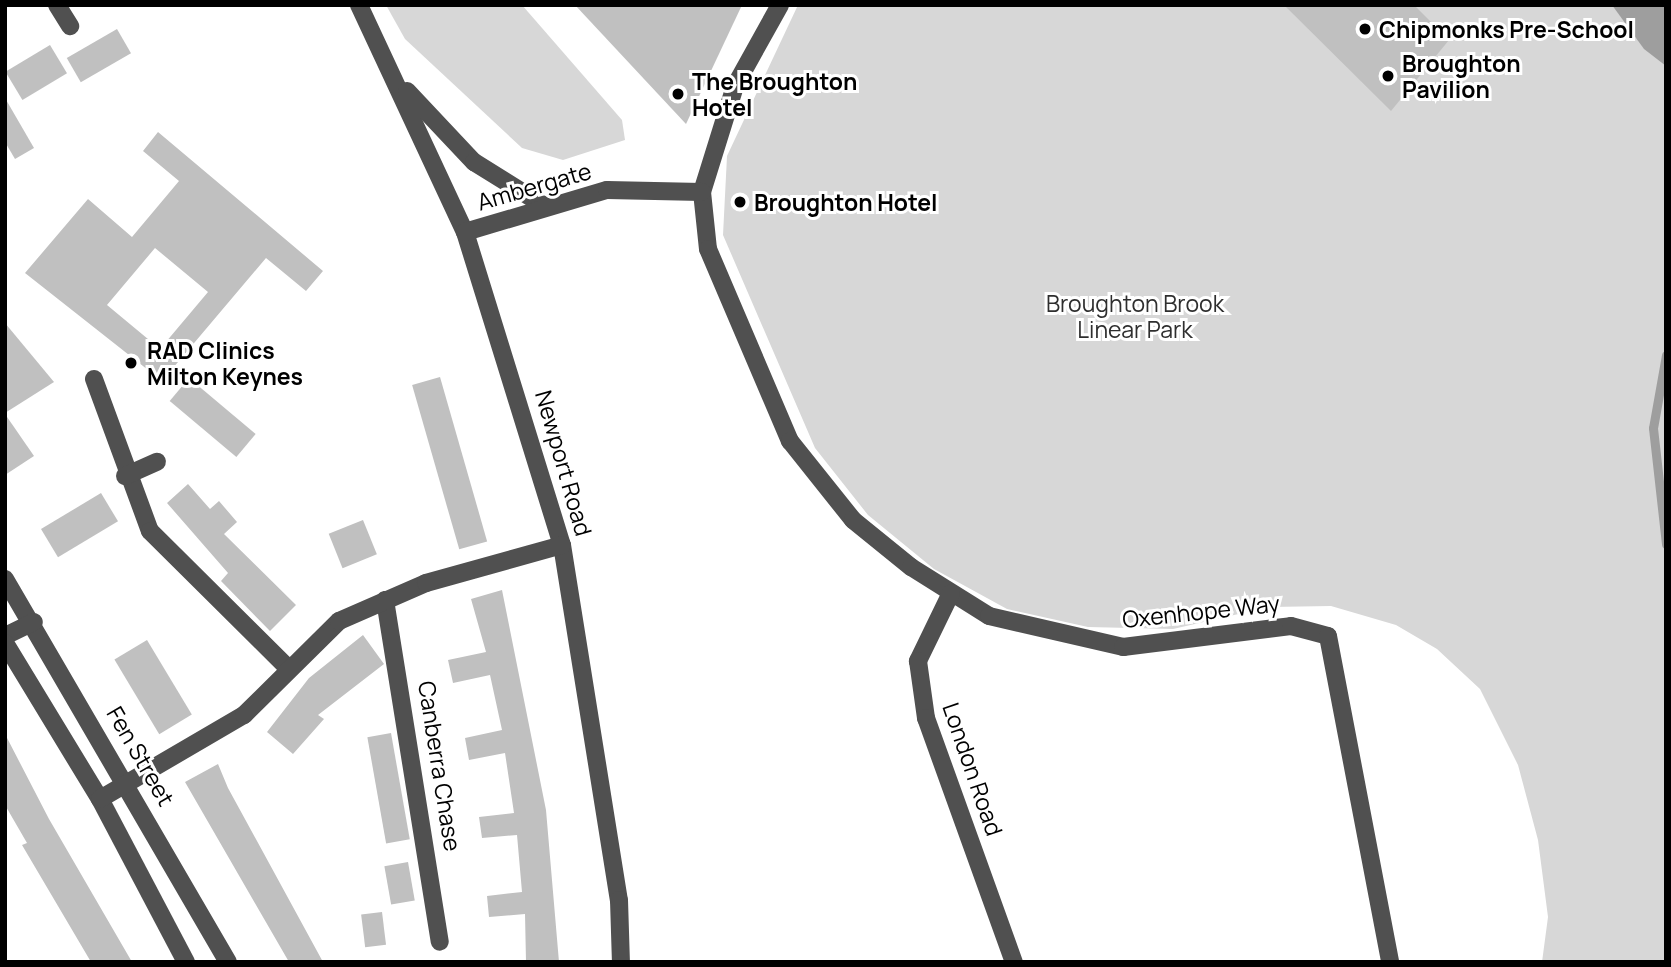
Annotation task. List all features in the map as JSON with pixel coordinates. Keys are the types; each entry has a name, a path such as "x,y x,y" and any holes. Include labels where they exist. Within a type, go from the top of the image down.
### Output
{"street":[{"path":"57,5 70,26"},
{"name":"Newport Road","path":"359,5 465,232 562,545 619,900 621,962"},
{"path":"702,192 735,86 780,5"},
{"path":"395,79 474,162 543,205"},
{"name":"Ambergate","path":"465,232 543,205 607,190 702,192"},
{"name":"Oxenhope Way","path":"702,192 708,248 790,441 853,520 951,593 989,616 1123,647 1291,626 1328,636 1390,962"},
{"path":"94,379 125,476 150,531 287,667"},
{"path":"125,476 157,462"},
{"path":"100,799 244,715 287,667 339,621 385,600 562,545"},
{"name":"Fen Street","path":"5,579 34,622 128,782 228,962"},
{"name":"London Road","path":"951,593 918,661 926,718 1014,962"},
{"name":"Canberra Chase","path":"385,600 440,942"},
{"path":"5,636 34,622"},
{"path":"5,643 100,799 186,962"}],"green space":[{"path":"386,5 522,5 622,120 625,140 563,160 522,148 405,39"},
{"name":"Broughton Brook Linear Park","path":"798,5 1666,5 1666,962 1542,962 1548,917 1538,840 1518,765 1480,689 1437,649 1396,625 1331,606 1269,607 1173,629 1088,627 1007,609 934,569 868,515 815,448 723,235 727,156"}],"shaded area":[{"path":"1612,5 1666,5 1666,66 1644,49"}],"building":[{"name":"The Broughton Hotel","path":"575,5 742,5 686,124"},
{"name":"Broughton Pavilion","path":"1284,5 1414,5 1449,40 1391,111"},
{"path":"117,29 131,53 81,82 67,58"},
{"path":"50,45 67,73 22,100 5,72"},
{"path":"5,98 34,148 15,159 5,142"},
{"path":"158,132 323,271 306,291 266,258 162,381 25,273 88,199 132,237 179,181 143,151","holes":["155,248 208,292 160,349 107,305"]},
{"path":"5,323 54,382 5,413"},
{"path":"440,377 487,541 459,549 412,385"},
{"path":"189,378 256,434 236,457 170,401"},
{"path":"5,414 34,456 5,475"},
{"path":"188,484 210,509 219,501 237,522 224,534 296,605 270,631 221,581 228,573 167,503"},
{"path":"101,493 118,521 58,557 41,529"},
{"path":"363,520 377,554 343,568 329,534"},
{"path":"502,590 546,810 559,962 526,962 525,914 489,917 487,896 522,892 517,835 482,838 479,817 514,813 505,753 469,760 465,738 502,730 490,675 453,683 448,660 486,652 471,599"},
{"path":"363,635 384,664 318,715 324,719 293,754 267,732 309,678"},
{"path":"147,640 192,715 159,734 114,660"},
{"path":"391,733 410,839 386,844 367,737"},
{"path":"5,734 49,819 132,962 91,962 22,845 27,843 5,805"},
{"path":"218,764 228,788 323,962 289,962 185,782"},
{"path":"408,862 415,900 391,905 384,866"},
{"path":"382,912 386,945 365,947 361,915"}],"waterway":[{"path":"1666,355 1653,428 1666,544"}],"place":[{"name":"Chipmonks Pre-School","path":"1365,29"},
{"name":"Broughton Pavilion","path":"1388,76"},
{"name":"The Broughton Hotel","path":"678,94"},
{"name":"Broughton Hotel","path":"740,202"},
{"name":"RAD Clinics Milton Keynes","path":"131,363"}]}
